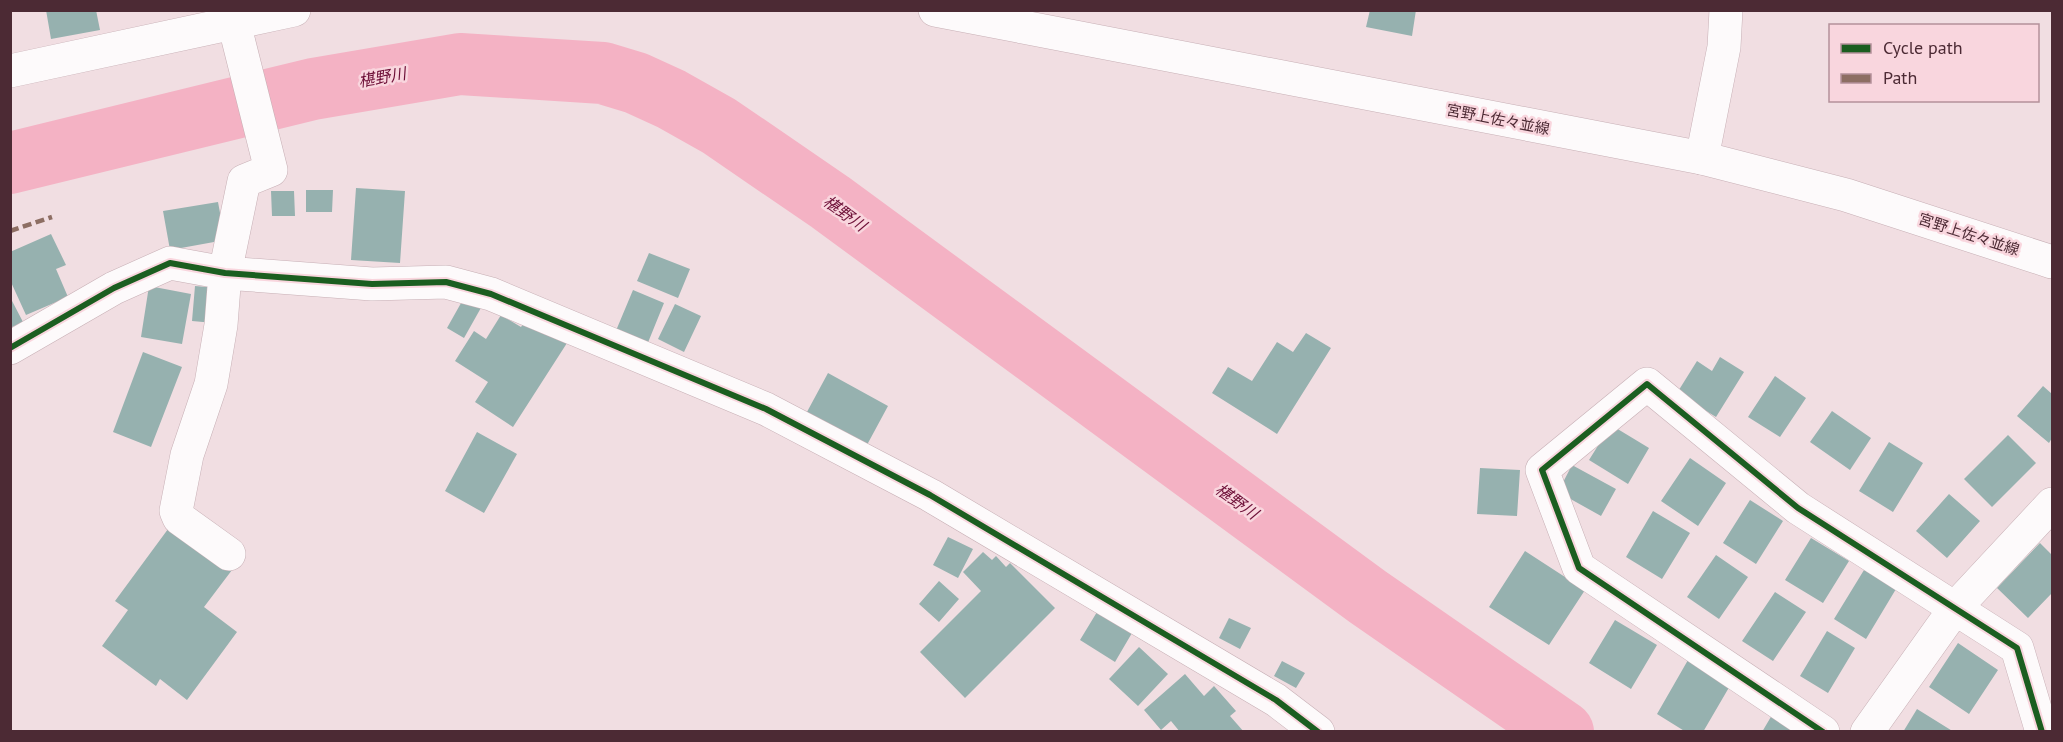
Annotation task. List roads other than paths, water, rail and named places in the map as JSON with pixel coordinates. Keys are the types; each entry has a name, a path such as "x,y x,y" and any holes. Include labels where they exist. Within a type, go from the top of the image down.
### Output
{"street":[{"path":"10,71 236,26 294,10"},
{"name":"宮野上佐々並線","path":"935,10 969,13 1702,158 1846,195 2052,262"},
{"path":"1702,158 1724,47 1726,10"},
{"path":"229,554 179,518 176,512 187,454 211,384 221,325 225,273 244,181 271,170 236,26"},
{"path":"10,348 114,288 170,263 225,273 372,284 447,282 491,294 766,409 930,495 1266,693 1318,732"},
{"path":"1823,732 1579,568 1542,470 1647,384 1798,508 2017,648 2042,732"},
{"path":"1867,732 1956,607 2052,504"}],"waterway":[{"name":"椹野川","path":"10,163 313,89 460,64 603,73 636,83 671,99 719,126 830,202 1368,597 1563,732"}]}
